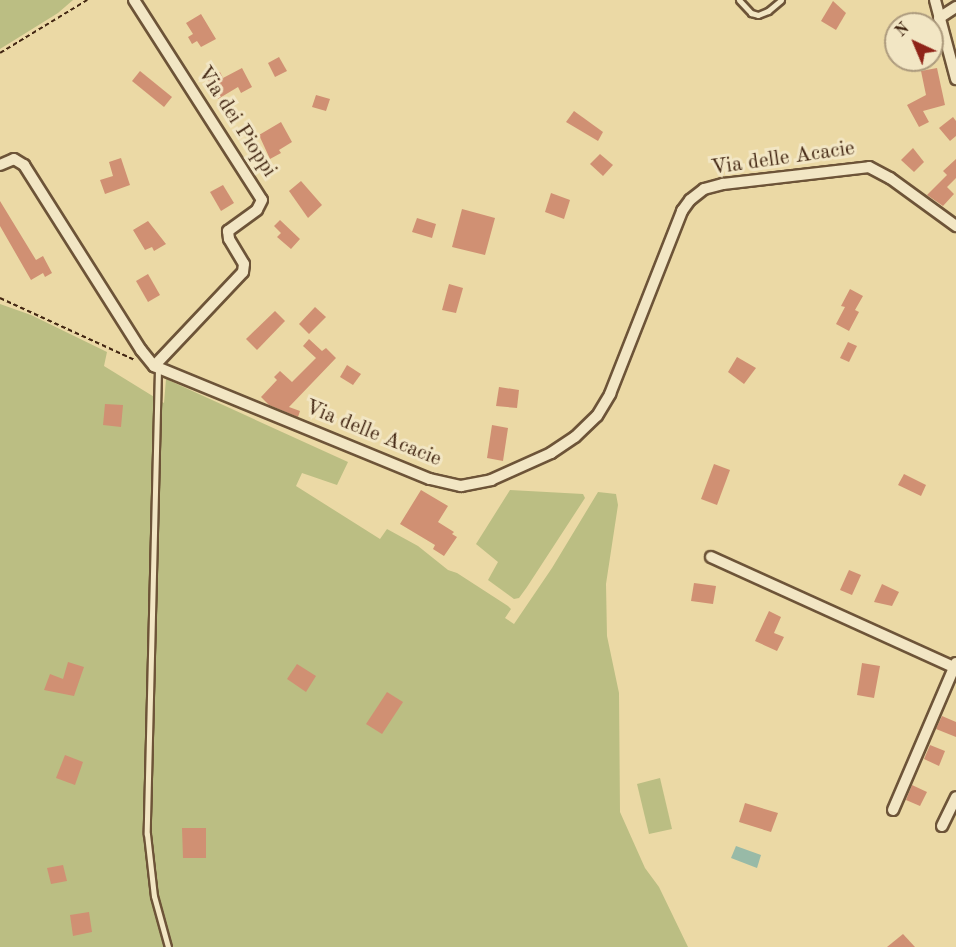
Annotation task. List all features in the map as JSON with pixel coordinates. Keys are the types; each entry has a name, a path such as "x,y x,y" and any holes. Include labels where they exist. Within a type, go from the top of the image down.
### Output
{"street":[{"name":"Via dei Pioppi","path":"134,0 262,200 257,210 228,231 229,239 244,264 243,272 156,368"},
{"path":"944,36 956,79"},
{"path":"0,165 14,159 23,163 141,350 156,368"},
{"name":"Via delle Acacie","path":"156,368 434,481 454,485 479,484 558,449 581,432 600,412 622,365 644,303 682,211 690,200 704,189 723,184 869,168 890,178 956,226"},
{"path":"711,557 955,665 893,810"},
{"path":"942,826 956,797"}],"lane":[{"path":"739,0 751,13 758,15 768,11 781,0"},
{"path":"156,368 147,834 154,896 168,947"}],"path":[{"path":"0,53 87,0"},
{"path":"0,298 142,363"}],"green space":[{"path":"0,0 73,0 58,13 0,49"},
{"path":"0,304 31,315 107,352 104,366 164,403 166,379 348,462 337,485 302,473 296,486 380,539 387,529 418,546 448,570 457,573 508,606 511,609 505,618 514,624 552,568 598,492 616,494 618,505 606,584 607,636 619,693 620,812 645,868 659,887 688,947 0,947"},
{"path":"510,490 583,494 585,498 527,587 519,598 514,599 488,580 498,562 476,544"},
{"path":"660,778 672,829 649,834 637,784"}],"shaded area":[{"path":"736,846 761,855 757,868 731,858"}],"building":[{"path":"833,1 846,13 836,30 821,21"},
{"path":"201,14 216,39 201,47 197,41 192,44 188,37 193,34 186,23"},
{"path":"279,57 287,71 275,77 268,63"},
{"path":"242,68 252,87 241,93 238,87 218,99 207,79 220,72 223,78"},
{"path":"140,71 172,97 164,107 132,81"},
{"path":"921,72 938,72 945,105 923,111 929,122 919,127 907,105 926,95"},
{"path":"316,95 330,99 326,111 312,107"},
{"path":"574,111 603,132 598,141 566,122"},
{"path":"953,117 956,121 956,136 950,141 939,128"},
{"path":"281,122 292,142 279,150 281,153 270,159 259,135"},
{"path":"913,148 924,162 914,172 901,160"},
{"path":"600,154 613,165 603,176 590,164"},
{"path":"121,158 130,185 105,194 100,180 113,176 109,162"},
{"path":"956,159 956,178 947,187 954,194 943,206 927,195 947,175 943,171"},
{"path":"301,181 322,205 308,218 289,191"},
{"path":"223,185 234,203 221,211 210,192"},
{"path":"551,193 570,200 564,219 545,212"},
{"path":"0,201 36,260 43,256 52,273 45,277 43,273 31,280 0,226"},
{"path":"462,209 495,218 485,255 452,247"},
{"path":"417,218 436,224 432,238 412,232"},
{"path":"280,220 300,239 291,249 277,237 281,233 274,226"},
{"path":"148,221 166,244 154,251 152,247 145,250 133,230"},
{"path":"148,274 160,295 148,302 136,281"},
{"path":"449,284 463,288 456,313 442,310"},
{"path":"850,289 863,296 855,310 859,312 849,331 836,324 845,307 841,306"},
{"path":"315,307 326,317 309,334 299,324"},
{"path":"275,311 285,321 257,350 246,339"},
{"path":"309,339 322,351 326,348 336,358 289,407 300,411 298,417 269,405 261,397 277,380 274,377 280,371 292,382 316,358 303,346"},
{"path":"848,342 857,346 849,362 840,358"},
{"path":"737,357 756,368 744,384 728,372"},
{"path":"347,365 361,374 353,385 340,377"},
{"path":"499,387 519,390 517,408 496,406"},
{"path":"105,404 123,405 121,427 103,425"},
{"path":"492,425 508,428 503,461 487,458"},
{"path":"714,464 730,470 717,505 701,499"},
{"path":"904,474 926,485 921,496 898,485"},
{"path":"421,490 448,506 438,522 454,532 452,534 457,537 444,556 433,549 435,545 400,524"},
{"path":"849,570 861,575 852,595 840,590"},
{"path":"694,583 716,586 713,604 691,601"},
{"path":"882,584 899,592 892,606 874,602"},
{"path":"769,611 781,617 774,633 784,637 777,651 755,641"},
{"path":"68,662 84,667 74,696 44,690 50,674 63,679"},
{"path":"862,663 880,666 874,698 857,695"},
{"path":"297,664 316,676 306,692 287,679"},
{"path":"387,692 403,702 382,734 366,724"},
{"path":"942,716 956,722 956,737 936,729"},
{"path":"930,745 945,751 939,766 924,759"},
{"path":"65,755 83,762 75,785 56,778"},
{"path":"912,785 927,792 920,806 906,800"},
{"path":"745,803 778,813 771,832 739,822"},
{"path":"182,828 206,828 206,858 183,858"},
{"path":"63,865 67,881 51,884 47,868"},
{"path":"89,912 92,932 73,936 70,915"},
{"path":"903,934 915,947 887,947"}]}
